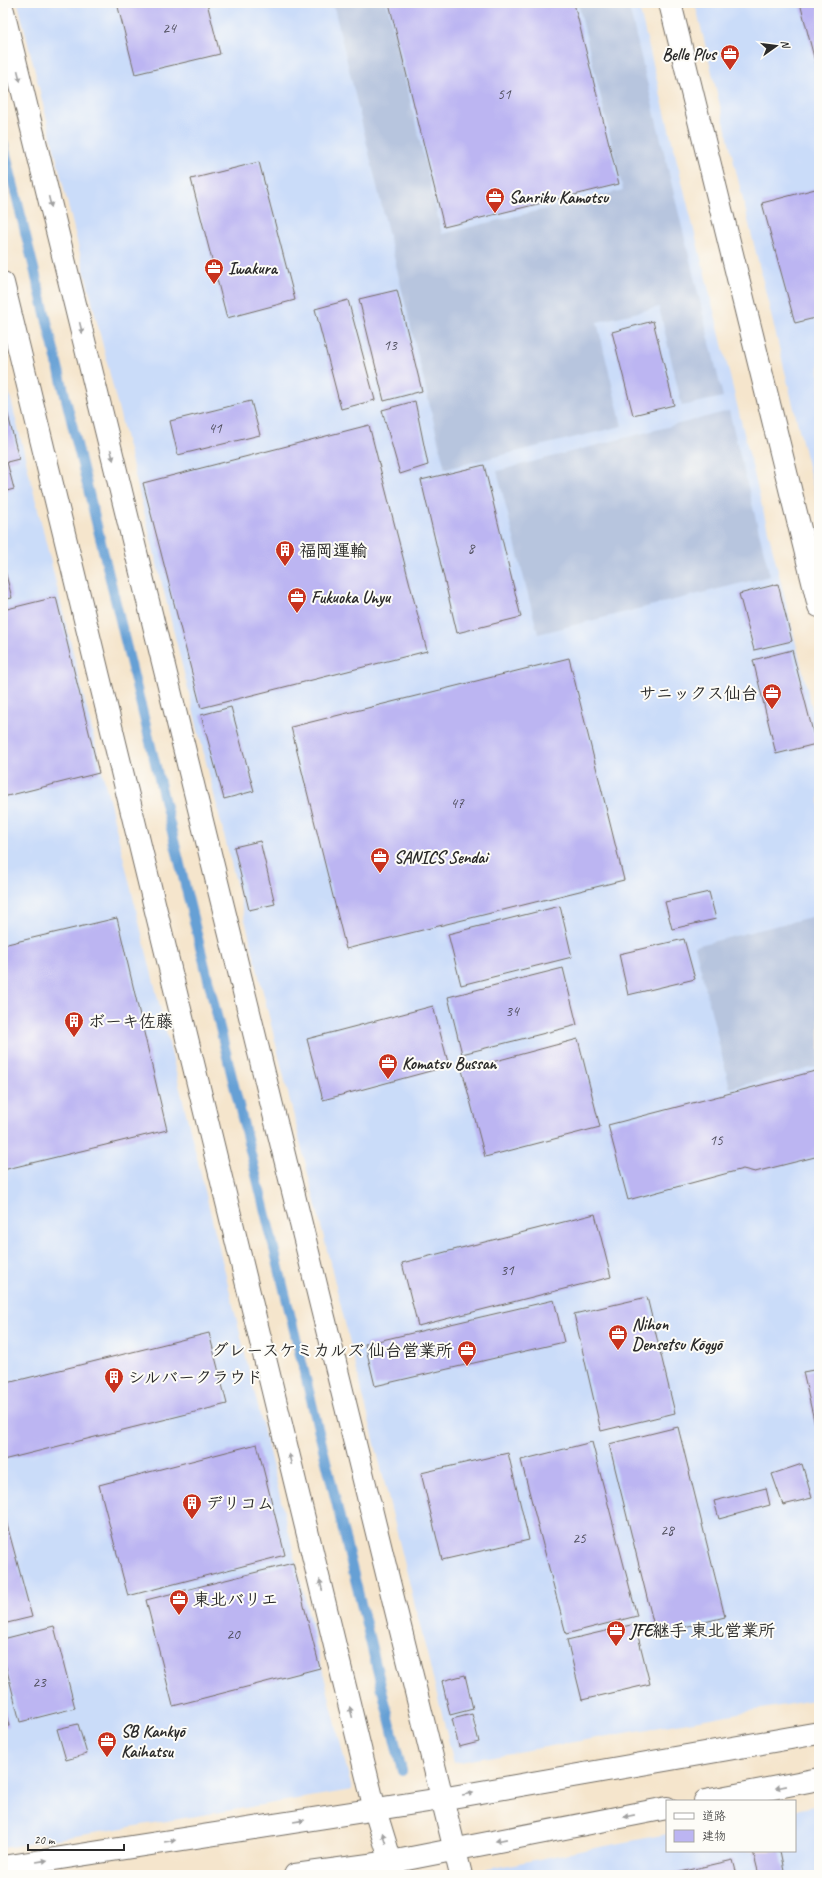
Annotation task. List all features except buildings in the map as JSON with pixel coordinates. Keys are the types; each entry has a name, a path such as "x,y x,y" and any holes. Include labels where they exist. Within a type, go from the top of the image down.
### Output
{"street":[{"path":"670,3 819,606"},
{"path":"3,11 441,1799 461,1875"},
{"path":"3,283 375,1810 393,1868"},
{"path":"3,1867 375,1810 819,1732"},
{"path":"710,1800 819,1779"},
{"path":"295,1875 393,1868 454,1849 666,1808"}],"shaded area":[{"path":"18,3 638,3 819,737 819,1699 454,1763"},
{"path":"333,3 387,3 442,234 623,190 578,3 628,3 723,397 682,406 659,307 597,322 622,426 445,469"},
{"path":"695,3 819,3 819,511"},
{"path":"3,367 352,1790 3,1848"},
{"path":"729,411 770,576 538,634 497,471"},
{"path":"819,915 819,1066 730,1088 695,946"},
{"path":"819,1805 819,1875 481,1875 483,1870 666,1834 666,1852 796,1852 796,1810"}],"waterway":[{"path":"3,142 402,1771"}],"place":[{"name":"Belle Plus","path":"730,71"},
{"name":"Sanriku Kamotsu","path":"495,214"},
{"name":"Iwakura","path":"214,285"},
{"name":"福岡運輸","path":"285,567"},
{"name":"Fukuoka Unyu","path":"297,614"},
{"name":"サニックス仙台","path":"772,710"},
{"name":"SANICS Sendai","path":"380,874"},
{"name":"ボーキ佐藤","path":"74,1038"},
{"name":"Komatsu Bussan","path":"388,1080"},
{"name":"Nihon Densetsu Kōgyō","path":"618,1351"},
{"name":"グレースケミカルズ 仙台営業所","path":"467,1367"},
{"name":"シルバークラウド","path":"114,1394"},
{"name":"デリコム","path":"192,1520"},
{"name":"東北バリエ","path":"179,1616"},
{"name":"JFE継手 東北営業所","path":"616,1647"},
{"name":"SB Kankyō Kaihatsu","path":"107,1758"}]}
